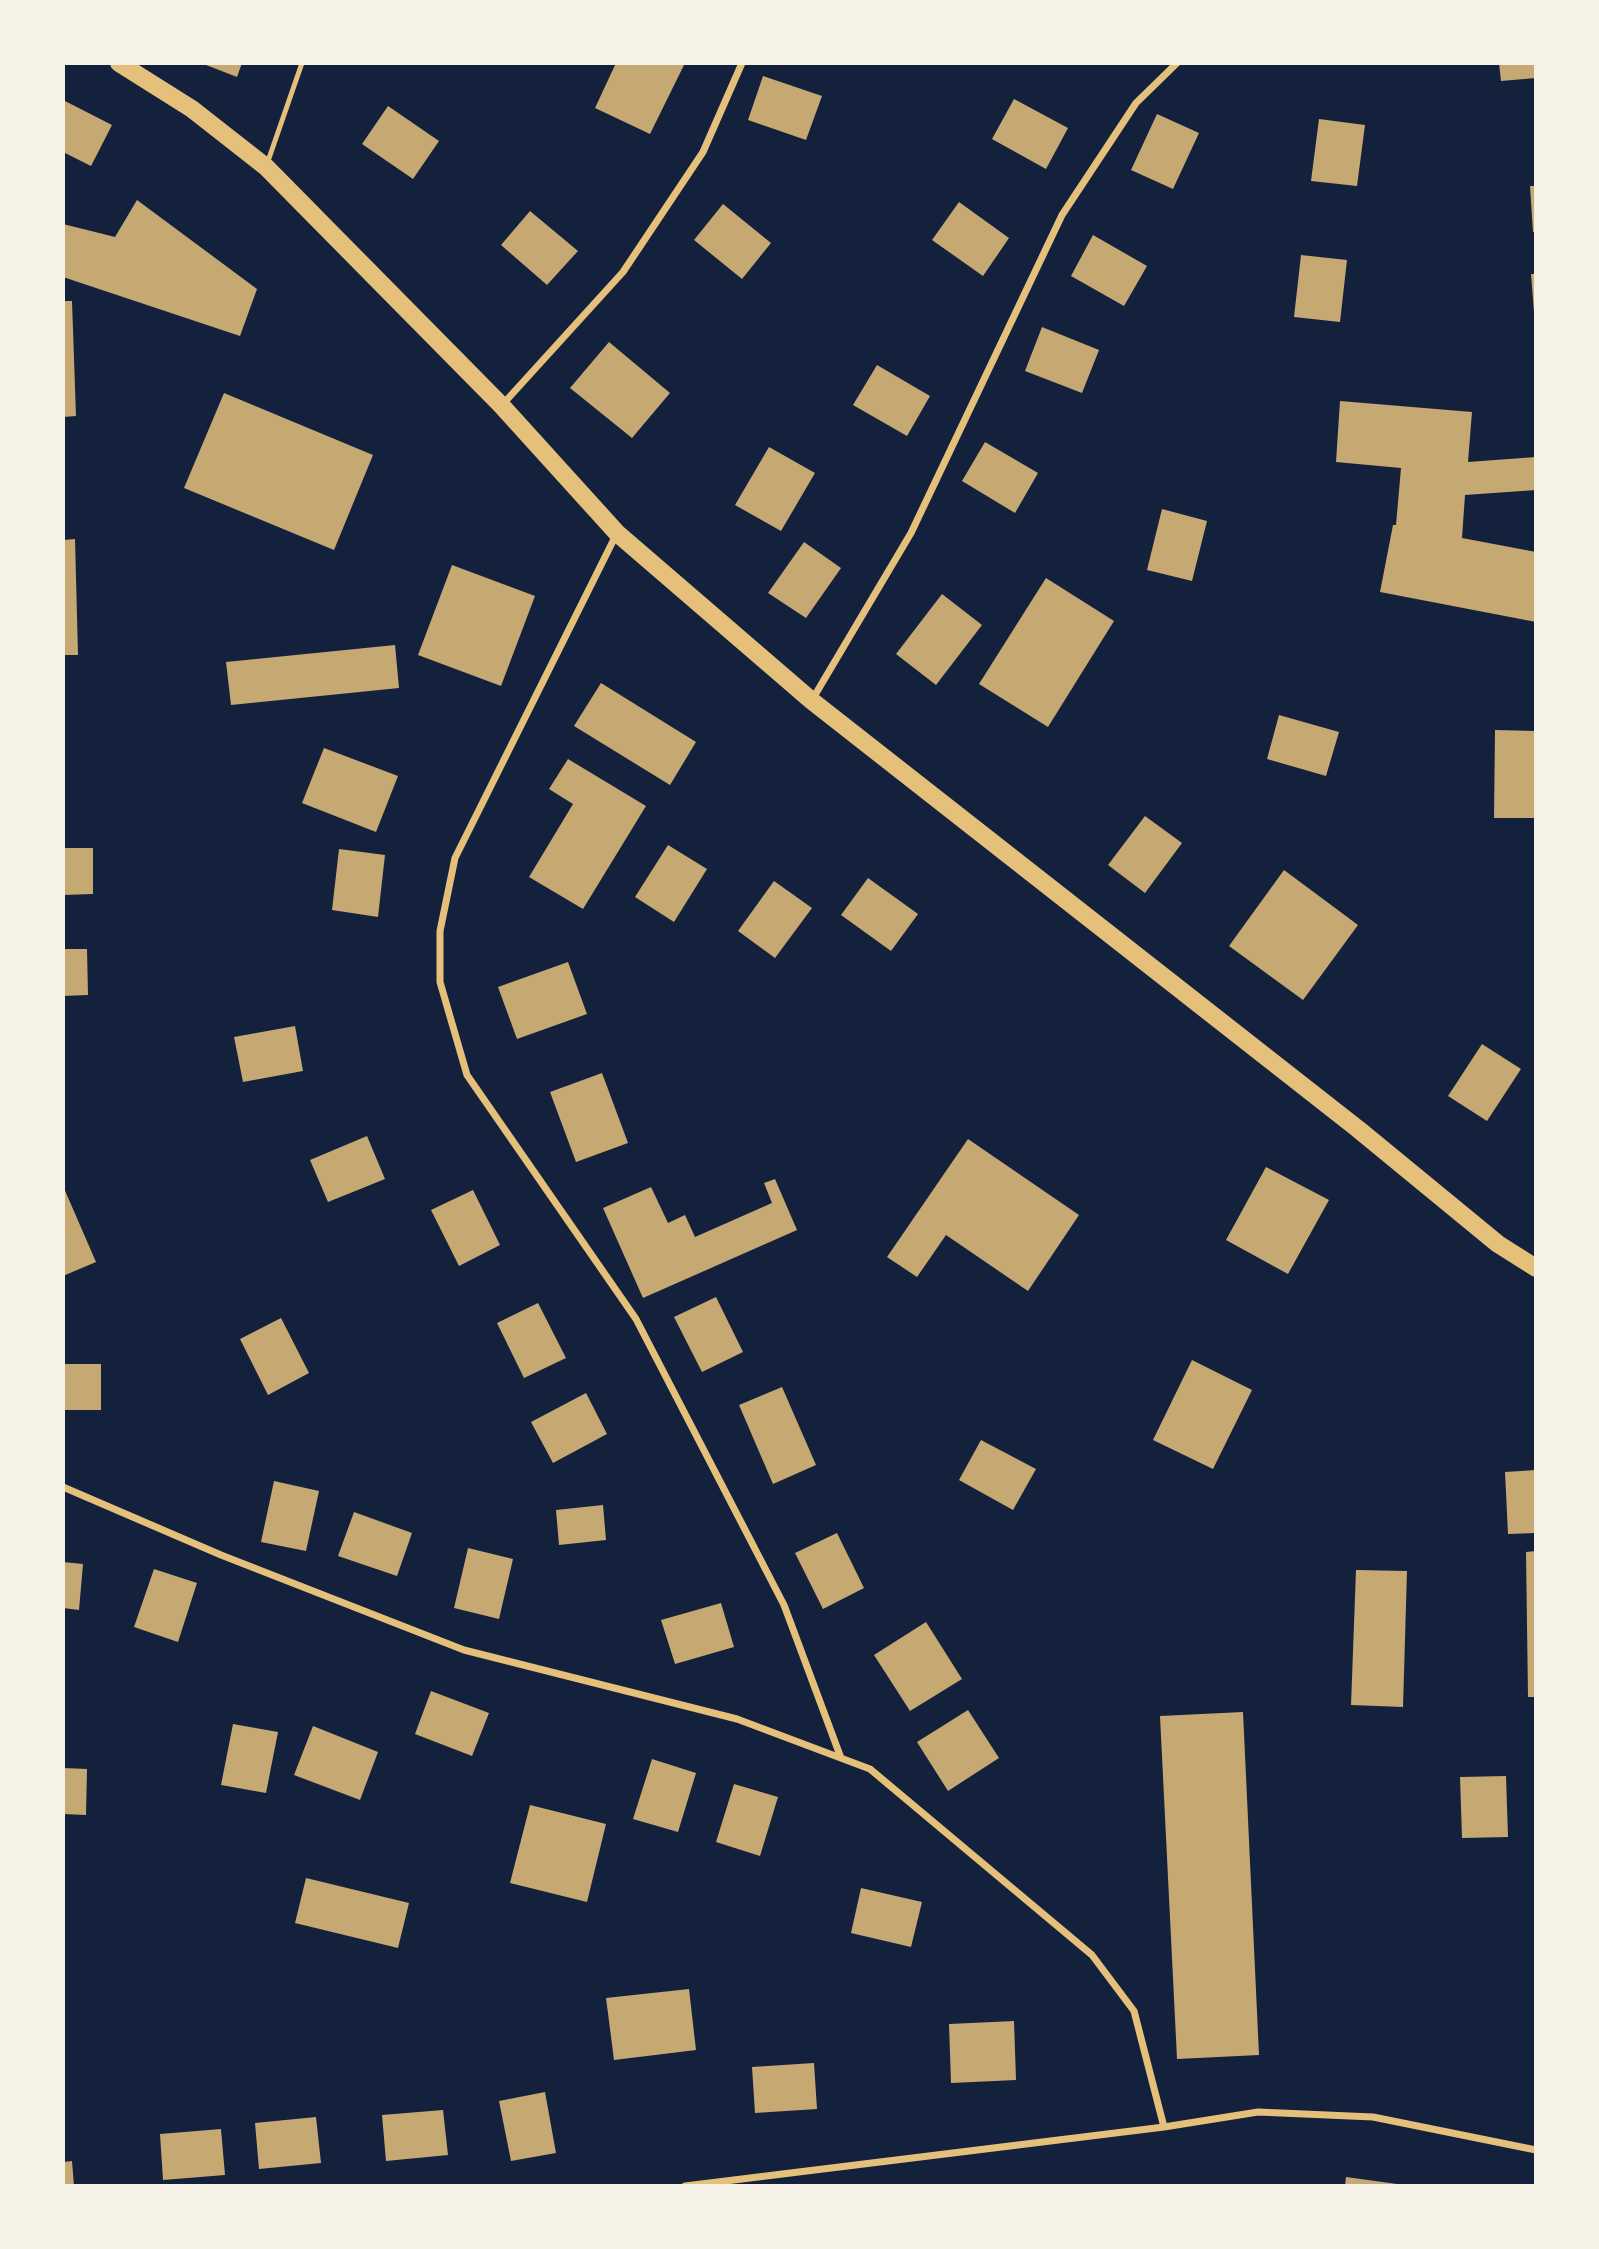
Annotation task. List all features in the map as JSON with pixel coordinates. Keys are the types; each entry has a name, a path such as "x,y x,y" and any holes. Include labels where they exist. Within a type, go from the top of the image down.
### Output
{"main road":[{"path":"119,63 192,109 266,167 501,405 617,533 812,701 1347,1121 1498,1244 1536,1268"}],"street":[{"path":"501,405 623,272 703,152 742,63"},
{"path":"812,701 911,533 1062,215 1136,103 1177,63"},
{"path":"617,533 455,858 440,931 440,982 467,1075 636,1319 784,1605 841,1758"},
{"path":"63,1487 221,1555 464,1650 737,1718 870,1769 1092,1955 1134,2011 1164,2127"},
{"path":"685,2186 1164,2127 1258,2112 1373,2117 1536,2150"}],"lane":[{"path":"266,167 302,63"}],"building":[{"path":"201,63 242,63 237,77"},
{"path":"616,63 685,63 650,134 595,108"},
{"path":"1499,63 1536,63 1536,78 1501,81"},
{"path":"763,76 822,96 806,140 748,120"},
{"path":"1014,99 1068,128 1046,169 992,139"},
{"path":"63,100 112,125 91,166 63,152"},
{"path":"388,106 439,141 413,179 362,144"},
{"path":"1157,114 1199,133 1173,189 1131,170"},
{"path":"1319,119 1365,125 1357,186 1311,181"},
{"path":"1530,186 1536,186 1536,232 1533,232"},
{"path":"137,200 257,289 240,336 63,277 63,224 115,237"},
{"path":"959,202 1009,238 983,276 932,240"},
{"path":"723,204 771,243 742,279 694,240"},
{"path":"530,211 578,251 547,285 501,245"},
{"path":"1093,235 1147,266 1124,306 1071,276"},
{"path":"1301,255 1347,260 1340,322 1294,317"},
{"path":"1531,274 1536,274 1536,312 1534,312"},
{"path":"63,301 72,301 76,416 63,417"},
{"path":"1042,327 1099,350 1082,393 1025,371"},
{"path":"609,342 670,393 632,438 570,388"},
{"path":"877,365 930,396 907,436 853,405"},
{"path":"224,393 373,455 334,550 184,488"},
{"path":"1340,401 1472,412 1468,462 1536,457 1536,490 1465,495 1462,538 1536,552 1536,622 1380,592 1393,525 1396,525 1401,468 1336,462"},
{"path":"985,442 1038,473 1015,513 962,481"},
{"path":"769,447 815,473 781,531 735,505"},
{"path":"1162,509 1207,521 1192,581 1147,570"},
{"path":"75,539 78,655 63,655 63,540"},
{"path":"804,542 841,568 806,618 768,593"},
{"path":"452,565 535,596 501,686 418,655"},
{"path":"1046,578 1114,621 1048,727 979,684"},
{"path":"942,594 982,625 936,685 896,654"},
{"path":"395,645 399,688 231,705 226,662"},
{"path":"601,683 696,742 670,785 574,726"},
{"path":"1279,715 1339,732 1326,776 1267,759"},
{"path":"1495,730 1536,731 1536,818 1494,818"},
{"path":"324,748 398,776 376,832 302,803"},
{"path":"568,759 646,806 583,909 529,877 573,804 549,789"},
{"path":"1145,816 1182,843 1145,893 1108,865"},
{"path":"668,845 707,869 674,922 635,897"},
{"path":"63,848 93,848 93,894 63,895"},
{"path":"339,849 385,855 378,917 332,910"},
{"path":"1284,870 1358,925 1303,1000 1229,946"},
{"path":"868,878 918,914 891,951 841,915"},
{"path":"774,881 812,908 775,958 738,931"},
{"path":"63,949 87,949 88,995 63,996"},
{"path":"568,962 587,1014 517,1039 498,987"},
{"path":"295,1026 303,1071 243,1082 234,1037"},
{"path":"1482,1044 1521,1069 1487,1121 1448,1096"},
{"path":"602,1073 628,1143 576,1162 550,1092"},
{"path":"367,1136 385,1179 328,1202 310,1160"},
{"path":"968,1139 1079,1215 1028,1291 946,1235 917,1277 887,1257"},
{"path":"1266,1167 1329,1200 1288,1274 1226,1240"},
{"path":"775,1179 797,1230 643,1298 603,1208 651,1187 668,1223 685,1215 695,1237 772,1203 764,1183"},
{"path":"63,1186 96,1262 63,1276"},
{"path":"473,1190 500,1245 459,1266 431,1210"},
{"path":"716,1297 743,1352 702,1372 674,1317"},
{"path":"538,1303 566,1358 524,1378 497,1323"},
{"path":"281,1318 309,1373 268,1395 240,1339"},
{"path":"1192,1360 1252,1390 1213,1469 1153,1440"},
{"path":"63,1364 101,1364 101,1410 63,1410"},
{"path":"782,1387 816,1465 773,1484 739,1405"},
{"path":"586,1393 607,1434 553,1463 531,1422"},
{"path":"981,1440 1036,1469 1013,1510 959,1480"},
{"path":"1536,1470 1536,1533 1508,1534 1505,1472"},
{"path":"274,1481 319,1491 306,1551 261,1542"},
{"path":"603,1505 606,1540 559,1545 556,1510"},
{"path":"354,1512 412,1533 397,1576 338,1556"},
{"path":"837,1533 864,1588 823,1609 795,1553"},
{"path":"468,1548 513,1559 499,1619 454,1608"},
{"path":"1536,1551 1536,1697 1528,1697 1526,1552"},
{"path":"63,1562 83,1564 79,1610 63,1608"},
{"path":"154,1569 197,1583 178,1642 134,1627"},
{"path":"1356,1570 1407,1571 1403,1707 1351,1705"},
{"path":"721,1603 734,1647 675,1664 661,1620"},
{"path":"926,1622 962,1679 910,1711 874,1655"},
{"path":"431,1691 489,1713 472,1756 415,1734"},
{"path":"968,1710 999,1758 948,1791 917,1742"},
{"path":"1243,1712 1259,2055 1177,2059 1160,1716"},
{"path":"233,1724 278,1732 266,1793 221,1785"},
{"path":"313,1726 378,1752 360,1800 294,1775"},
{"path":"652,1759 696,1773 678,1832 633,1819"},
{"path":"63,1768 87,1769 86,1815 63,1814"},
{"path":"1506,1776 1508,1837 1462,1838 1460,1777"},
{"path":"734,1784 778,1797 760,1856 716,1842"},
{"path":"530,1805 606,1824 587,1902 510,1883"},
{"path":"306,1878 409,1903 398,1948 295,1923"},
{"path":"861,1888 922,1902 911,1947 851,1933"},
{"path":"689,1989 696,2050 614,2060 606,1998"},
{"path":"1014,2021 1016,2080 951,2083 949,2024"},
{"path":"814,2063 817,2109 755,2113 752,2067"},
{"path":"545,2092 556,2153 511,2161 499,2101"},
{"path":"443,2110 448,2155 386,2161 382,2115"},
{"path":"316,2117 321,2163 259,2169 255,2123"},
{"path":"221,2129 225,2175 163,2180 160,2134"},
{"path":"72,2161 74,2186 63,2186 63,2162"},
{"path":"1346,2177 1397,2184 1345,2186"}]}
